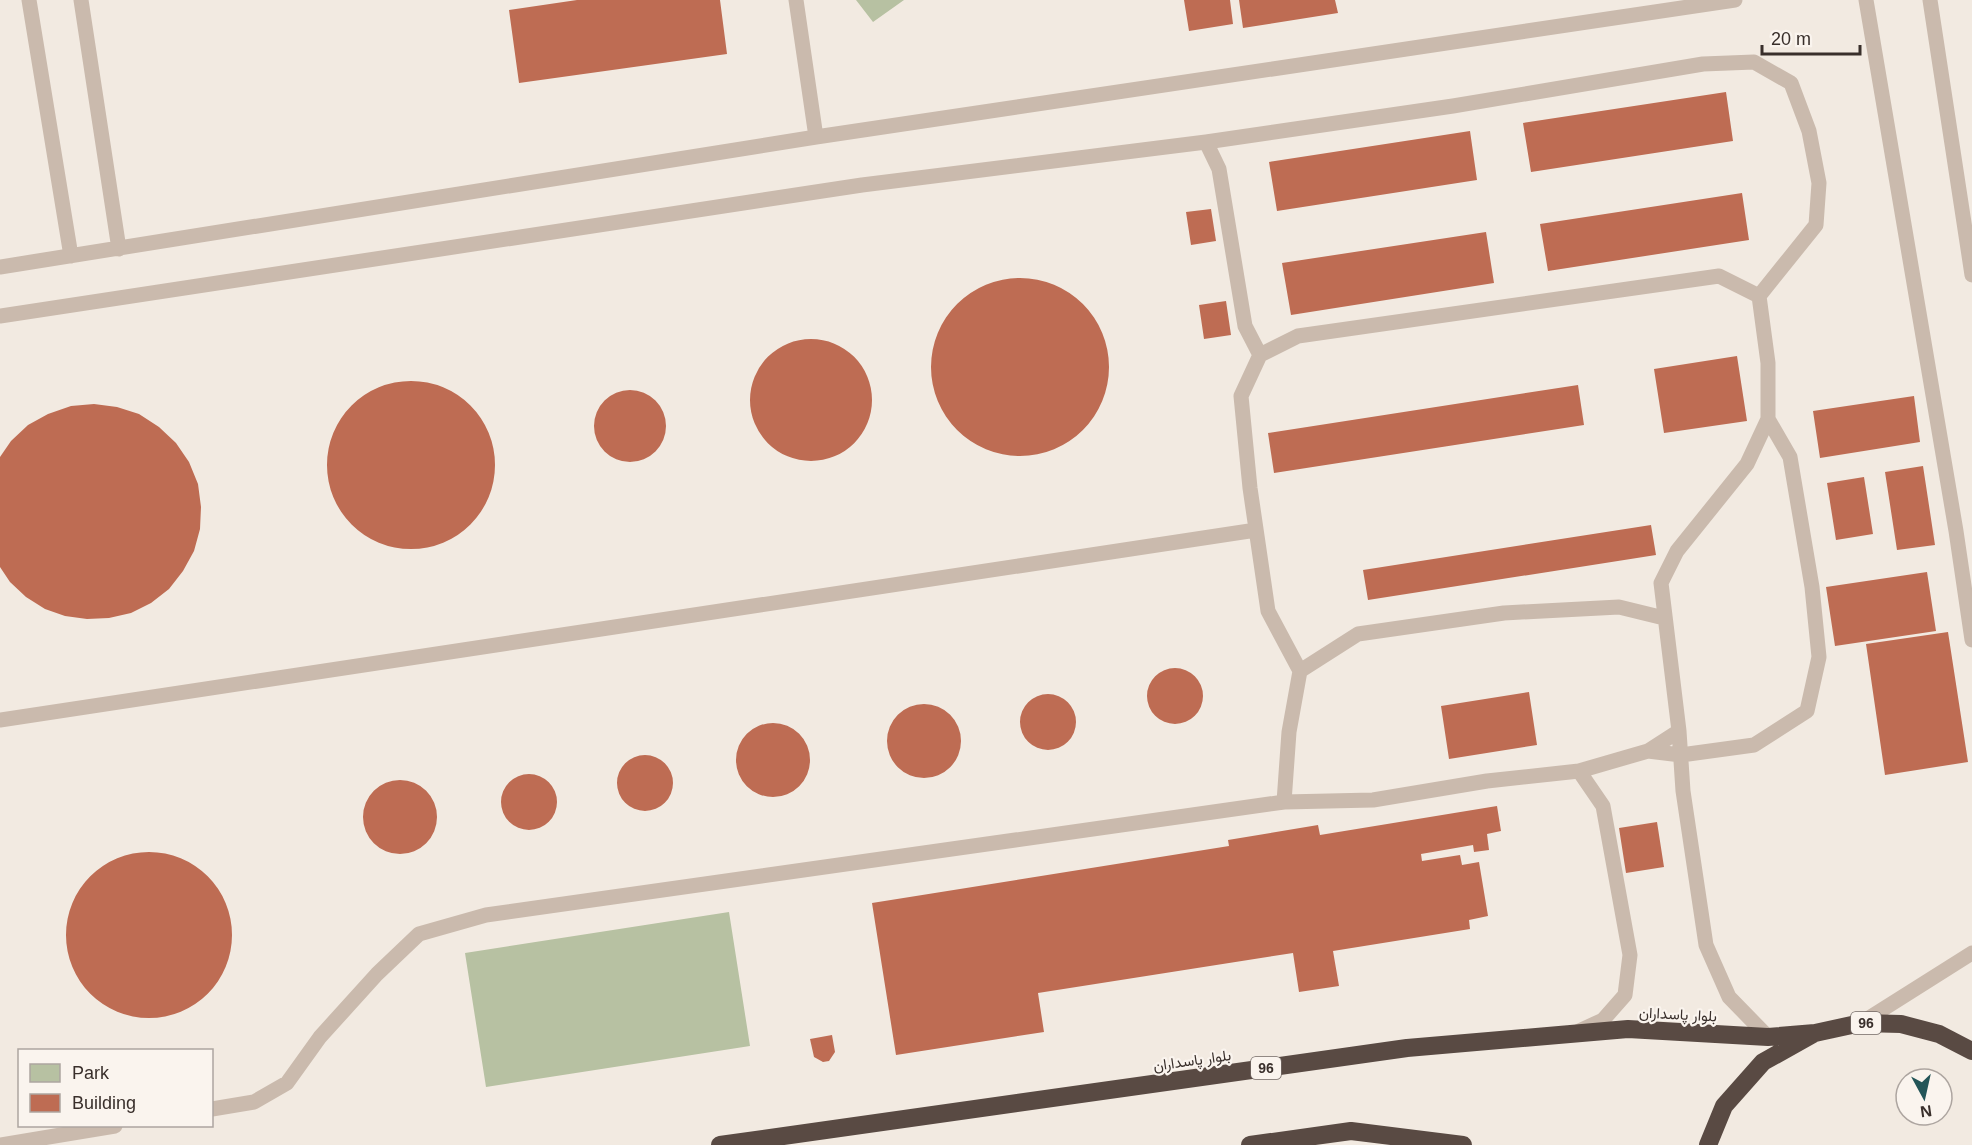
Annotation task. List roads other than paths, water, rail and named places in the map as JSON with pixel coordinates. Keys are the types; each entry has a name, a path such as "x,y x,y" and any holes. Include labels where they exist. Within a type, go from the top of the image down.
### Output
{"highway":[{"name":"96","path":"1708,1145 1724,1106 1763,1062 1815,1033 1861,1023 1901,1024 1940,1034 1972,1051"},
{"name":"بلوار پاسداران","path":"720,1145 1407,1048 1628,1029 1767,1037 1815,1033"},
{"path":"1250,1145 1351,1131 1463,1145"}],"lane":[{"path":"29,0 71,256"},
{"path":"81,0 119,249"},
{"path":"796,0 816,137"},
{"path":"0,267 816,137 1736,0"},
{"path":"1866,0 1956,531 1972,640"},
{"path":"1930,0 1972,275"},
{"path":"0,316 862,185 1206,142 1453,106 1703,64 1754,62 1791,82 1809,131 1819,183 1816,225 1759,296 1768,363 1768,419 1747,464 1677,551 1661,583 1679,731 1683,791 1706,945 1729,997 1767,1037"},
{"path":"1206,142 1219,170 1245,326 1260,355"},
{"path":"1284,802 1289,732 1300,670 1268,611 1256,530 1241,396 1260,355 1298,336 1719,276 1759,296"},
{"path":"1648,751 1681,755 1754,745 1807,711 1819,657 1812,586 1790,457 1768,419"},
{"path":"0,720 1256,530"},
{"path":"1300,670 1358,634 1504,613 1619,607 1664,618"},
{"path":"213,1109 254,1102 287,1083 320,1037 377,974 419,934 486,915 1284,802 1374,800 1487,781 1580,771 1648,751 1679,731"},
{"path":"1575,1034 1603,1020 1625,995 1630,955 1603,806 1580,771"},
{"path":"1861,1023 1972,953"},
{"path":"1,1145 104,1127"}]}
